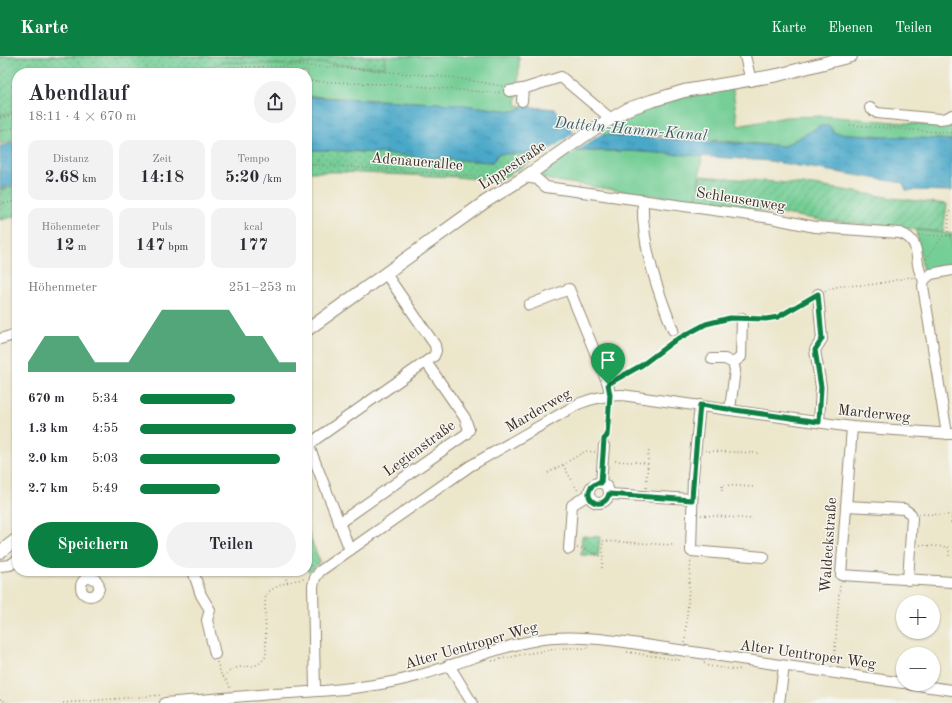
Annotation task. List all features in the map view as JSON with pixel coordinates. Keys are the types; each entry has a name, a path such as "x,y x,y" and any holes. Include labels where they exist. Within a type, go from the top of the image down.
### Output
{"main road":[{"name":"Lippestraße","path":"312,326 485,202 525,177 610,118 639,105 684,91 751,81 851,56"},
{"path":"0,552 12,543"}],"street":[{"path":"745,56 751,81"},
{"path":"507,89 523,89 561,77 610,118"},
{"path":"522,101 523,89"},
{"path":"870,108 877,113 940,119 947,118 952,115"},
{"name":"Schleusenweg","path":"525,177 537,179 546,187 771,218 815,227 900,233 910,237"},
{"path":"643,200 644,223 652,266 659,292 673,330"},
{"path":"910,237 914,242 920,274 924,280"},
{"path":"949,434 923,286 924,280 931,274 952,270"},
{"path":"312,443 434,356 435,345 386,274"},
{"path":"529,305 569,289 609,390"},
{"path":"818,294 822,339 815,350 821,387 819,422"},
{"path":"733,363 741,357 742,318"},
{"path":"0,339 12,335"},
{"path":"712,359 725,360 733,363"},
{"name":"Legienstraße","path":"339,523 466,434 469,430 465,418 426,362"},
{"path":"730,409 735,370 733,363"},
{"name":"Marderweg","path":"314,583 315,578 320,571 470,466 578,404 592,399 609,390 622,395 819,422 949,434"},
{"path":"700,405 695,450 691,554 764,557"},
{"name":"Waldeckstraße","path":"841,575 852,426"},
{"path":"601,483 604,449"},
{"path":"312,454 350,550"},
{"path":"586,497 592,502 602,503 607,499 609,494 608,489 601,483"},
{"path":"569,549 572,505 586,497 593,485 601,483"},
{"path":"609,494 692,500"},
{"path":"846,506 904,509 910,514 912,518 908,580"},
{"path":"0,566 12,564"},
{"path":"841,575 952,582"},
{"path":"81,576 84,580"},
{"path":"195,576 201,595 210,610 207,620 215,654"},
{"path":"314,583 315,691"},
{"name":"Alter Uentroper Weg","path":"165,699 315,691 392,682 417,677 449,665 531,641 560,637 618,641 896,682"},
{"path":"449,665 472,703"},
{"path":"779,703 784,666"},
{"path":"940,688 952,690"}],"path":[{"path":"227,68 307,66 346,68 457,78 507,89"},
{"path":"312,81 396,85 496,93 507,89"},
{"path":"0,118 12,115"},
{"path":"850,126 952,133"},
{"path":"0,131 12,128"},
{"name":"Adenauerallee","path":"312,164 509,178"},
{"path":"0,204 12,202"},
{"path":"948,236 950,213 952,209"},
{"path":"910,237 915,234 952,236"},
{"path":"919,269 943,236"},
{"path":"548,473 586,452 604,449 604,439 607,436 609,390 674,341 706,324 718,320 742,318 766,319 778,317 818,294 837,286 866,285 910,277 924,280"},
{"path":"646,496 649,448"},
{"path":"695,450 759,453"},
{"path":"616,462 648,464"},
{"path":"563,465 586,497"},
{"path":"722,491 722,485 755,487"},
{"path":"693,514 753,519"},
{"path":"910,514 952,515 951,525"},
{"path":"602,568 603,541 674,545"},
{"path":"910,545 948,547 950,549 949,556"},
{"path":"569,549 581,548 603,557"},
{"path":"685,644 691,554"},
{"name":"Waldeckstraße","path":"834,665 841,575"},
{"path":"285,576 287,583"},
{"path":"223,677 231,670 258,665 266,656 265,599 267,593 273,588 298,580 306,579 314,583"},
{"path":"489,662 561,648 590,648"},
{"path":"623,652 681,660"},
{"path":"215,654 221,674 228,682 230,689"},
{"path":"702,663 708,666 737,670 744,668"},
{"path":"0,698 8,703"},
{"path":"63,703 165,699"}],"green space":[{"path":"0,56 384,56 385,67 363,67 321,63 288,65 223,62 204,68 12,68 12,112 0,115"},
{"path":"5,56 519,56 516,105 522,106 519,110 511,111 455,104 312,96 312,68 12,68 12,141 0,144 0,62"},
{"path":"732,84 738,126 786,117 825,116 952,127 952,140 834,133 820,126 784,146 638,134 631,136 591,134 645,104"},
{"path":"312,150 353,151 492,162 497,154 545,153 498,181 456,177 312,172"},
{"path":"577,151 630,151 702,156 696,200 635,193 544,179 541,174 559,163 563,153"},
{"path":"700,176 813,185 893,198 947,204 943,232 821,220 696,200"},
{"path":"12,187 12,217 0,220 0,190"},
{"path":"916,230 952,234 952,267 923,271"},
{"path":"582,536 600,537 598,556 581,555"},
{"path":"312,542 320,562 312,569"}],"water":[{"path":"312,97 455,104 511,111 519,110 522,106 555,109 573,133 784,146 820,126 830,126 834,133 952,140 952,191 906,190 903,183 769,161 630,151 577,151 563,153 498,154 493,162 312,150"},
{"path":"12,143 12,185 0,189 0,146"}],"pier":[{"path":"577,131 604,132 572,154 543,155"}],"route":[{"path":"818,294 822,339 815,350 821,387 819,422 700,405 695,448 692,500 609,494 607,499 602,503 592,502 588,494 589,490 593,485 601,483 604,439 607,436 610,395 608,384 642,365 674,341 706,324 730,318 766,319 778,317 818,294"}],"water label":[{"name":"Datteln-Hamm-Kanal","path":"631,128"}]}
